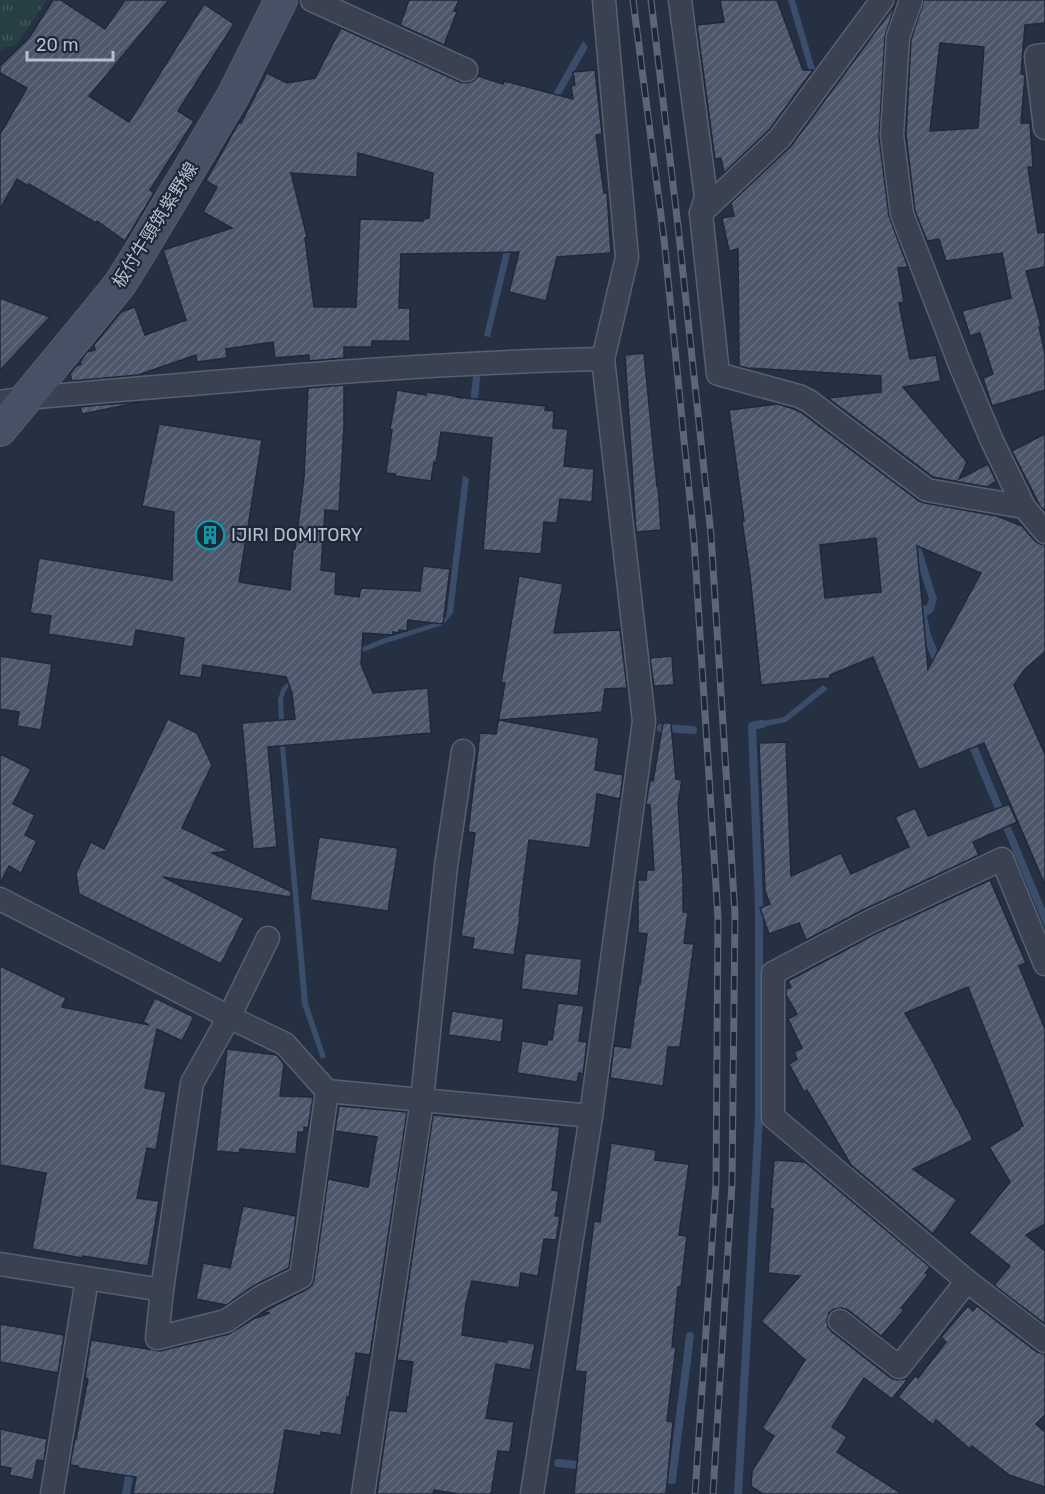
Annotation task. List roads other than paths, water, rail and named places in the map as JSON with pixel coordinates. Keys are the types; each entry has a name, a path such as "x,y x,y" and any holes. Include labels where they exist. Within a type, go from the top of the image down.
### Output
{"main road":[{"name":"板付牛頸筑紫野線","path":"0,430 13,400 107,300 140,252 233,96 281,0"}],"street":[{"path":"312,0 466,70"},
{"path":"532,1494 591,1116 644,721 603,359 627,257 604,0"},
{"path":"680,0 706,197 701,213 718,374 809,401 927,490 1024,507"},
{"path":"701,213 780,138 882,0"},
{"path":"911,0 898,37 892,135 902,214 961,368 992,441 1024,507 1045,532"},
{"path":"1045,55 1036,56 1045,128"},
{"path":"13,400 308,375 543,360 603,359"},
{"path":"363,1494 422,1100 446,866 463,751"},
{"path":"1045,964 1002,858 869,922 773,973 773,1117 967,1281 1045,1341"},
{"path":"0,900 285,1044 327,1091 591,1116"},
{"path":"268,938 229,1017 192,1083 157,1338 226,1321 261,1297 301,1277 327,1091"},
{"path":"0,1264 162,1290"},
{"path":"52,1494 87,1279"},
{"path":"840,1321 899,1367 967,1281"}],"water":[{"path":"788,0 795,0 815,69 809,71"},
{"path":"583,41 588,47 555,105 528,179 490,337 484,336 521,177 549,101"},
{"path":"474,367 481,368 475,432 467,431"},
{"path":"866,453 901,483 937,599 933,612 927,616 931,635 1045,909 1045,928 923,638 922,606 927,605 929,599 893,486"},
{"path":"463,475 469,479 453,613 443,625 383,644 308,674 292,683 283,699 285,746 308,1003 326,1057 321,1059 302,1004 278,699 282,688 296,674 382,639 441,621 446,617"},
{"path":"823,685 828,689 786,722 753,729 752,723 784,717"}],"waterway":[{"path":"738,1494 759,1117 759,906 752,726 762,724"},
{"path":"661,728 693,730"},
{"path":"658,1477 672,1480 690,1336"},
{"path":"558,1463 586,1466"},
{"path":"126,1494 131,1465"}],"railway":[{"path":"633,0 664,239 694,540 718,918 716,1183 695,1494"},
{"path":"651,0 711,535 735,914 732,1184 713,1494"}],"place":[{"name":"IJIRI DOMITORY","path":"210,535"}]}
